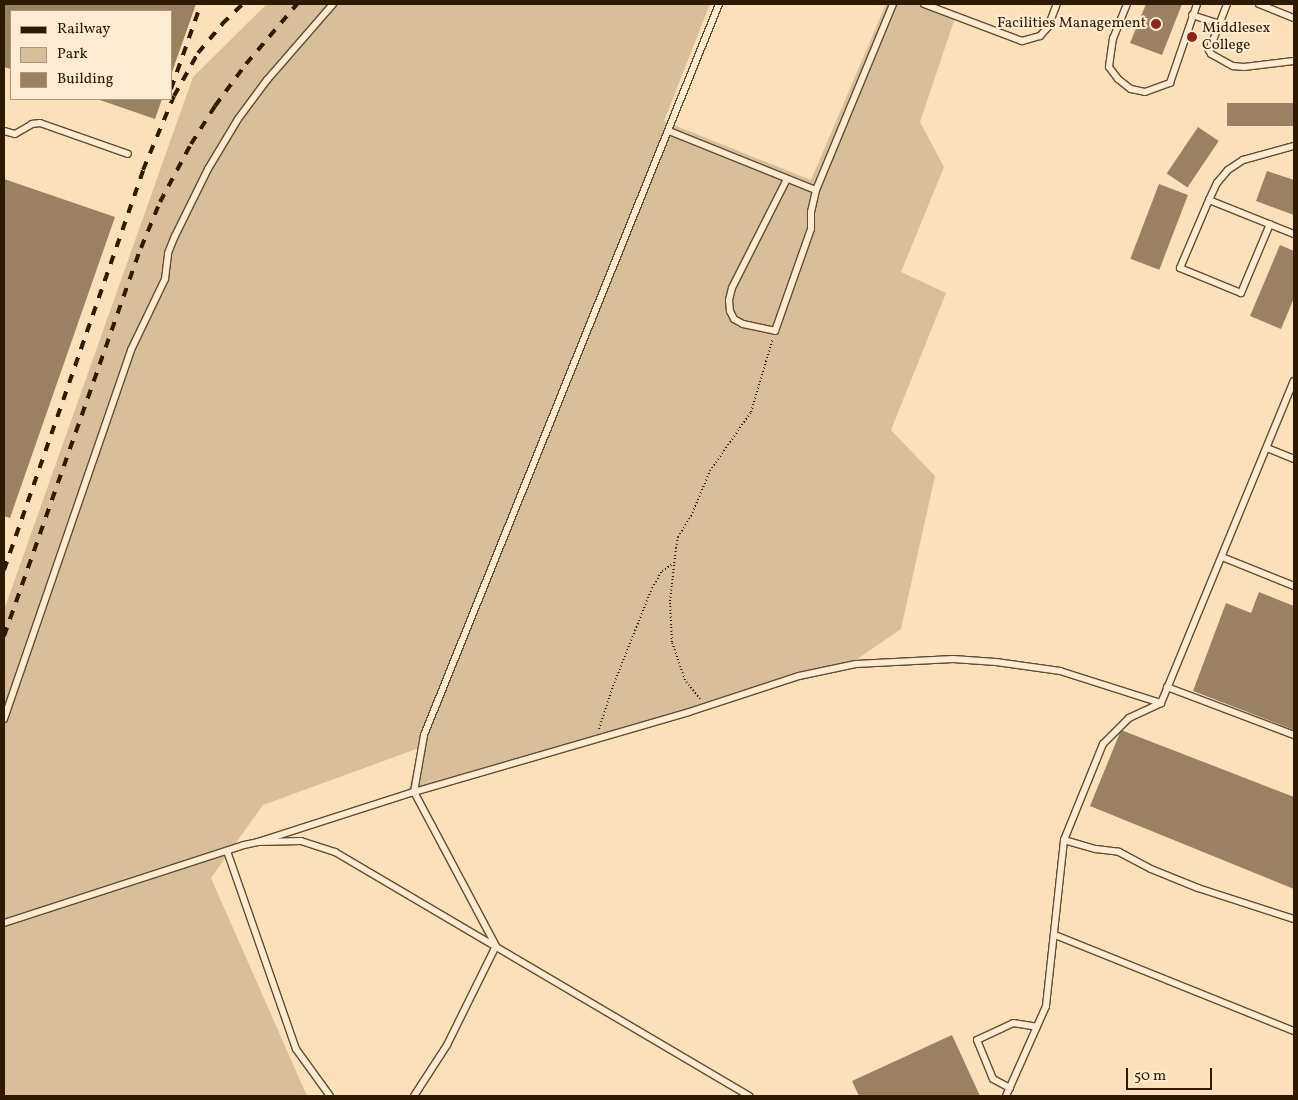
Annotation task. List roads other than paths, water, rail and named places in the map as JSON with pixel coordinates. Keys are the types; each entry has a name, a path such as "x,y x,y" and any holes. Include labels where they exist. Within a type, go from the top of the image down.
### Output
{"lane":[{"path":"4,720 131,350 165,279 168,254 175,236 208,169 238,119 267,80 333,4"},
{"path":"496,946 414,792 424,735 719,4"},
{"path":"787,179 732,288 729,300 730,311 734,320 743,324 775,331 811,229 811,212 816,190 892,4"},
{"path":"924,4 1022,41 1040,36 1048,27 1057,4"},
{"path":"1127,4 1113,38 1109,67 1118,79 1132,90 1145,92 1170,83 1197,4"},
{"path":"1227,4 1209,50 1213,56 1233,66 1244,67 1294,60"},
{"path":"1259,4 1294,18"},
{"path":"1192,15 1219,24"},
{"path":"4,130 15,134 32,124 40,123 128,154"},
{"path":"669,131 816,190"},
{"path":"1270,224 1241,294 1180,268 1217,183 1228,170 1243,160 1294,146"},
{"path":"1209,200 1294,234"},
{"path":"1006,1096 1046,1006 1064,840 1103,744 1129,718 1161,703 1294,381"},
{"path":"1267,448 1294,459"},
{"path":"1222,557 1294,586"},
{"path":"4,923 414,792 708,706 799,676 856,664 953,659 996,662 1060,671 1161,703"},
{"path":"1167,688 1294,735"},
{"path":"1064,840 1096,849 1119,852 1151,869 1198,888 1294,919"},
{"path":"258,842 301,841 334,852 750,1096"},
{"path":"227,851 296,1049 330,1096"},
{"path":"1055,935 1294,1032"},
{"path":"414,1096 447,1045 496,946"},
{"path":"1010,1088 993,1079 976,1040 1013,1023 1037,1027"}],"railway":[{"path":"172,86 201,4"},
{"path":"4,570 143,170 174,96 198,53 222,24 243,4"},
{"path":"4,636 141,248 160,202 191,144 215,106 246,64 297,4"}],"place":[{"name":"Facilities Management","path":"1156,24"},
{"name":"Middlesex College","path":"1192,37"}]}
